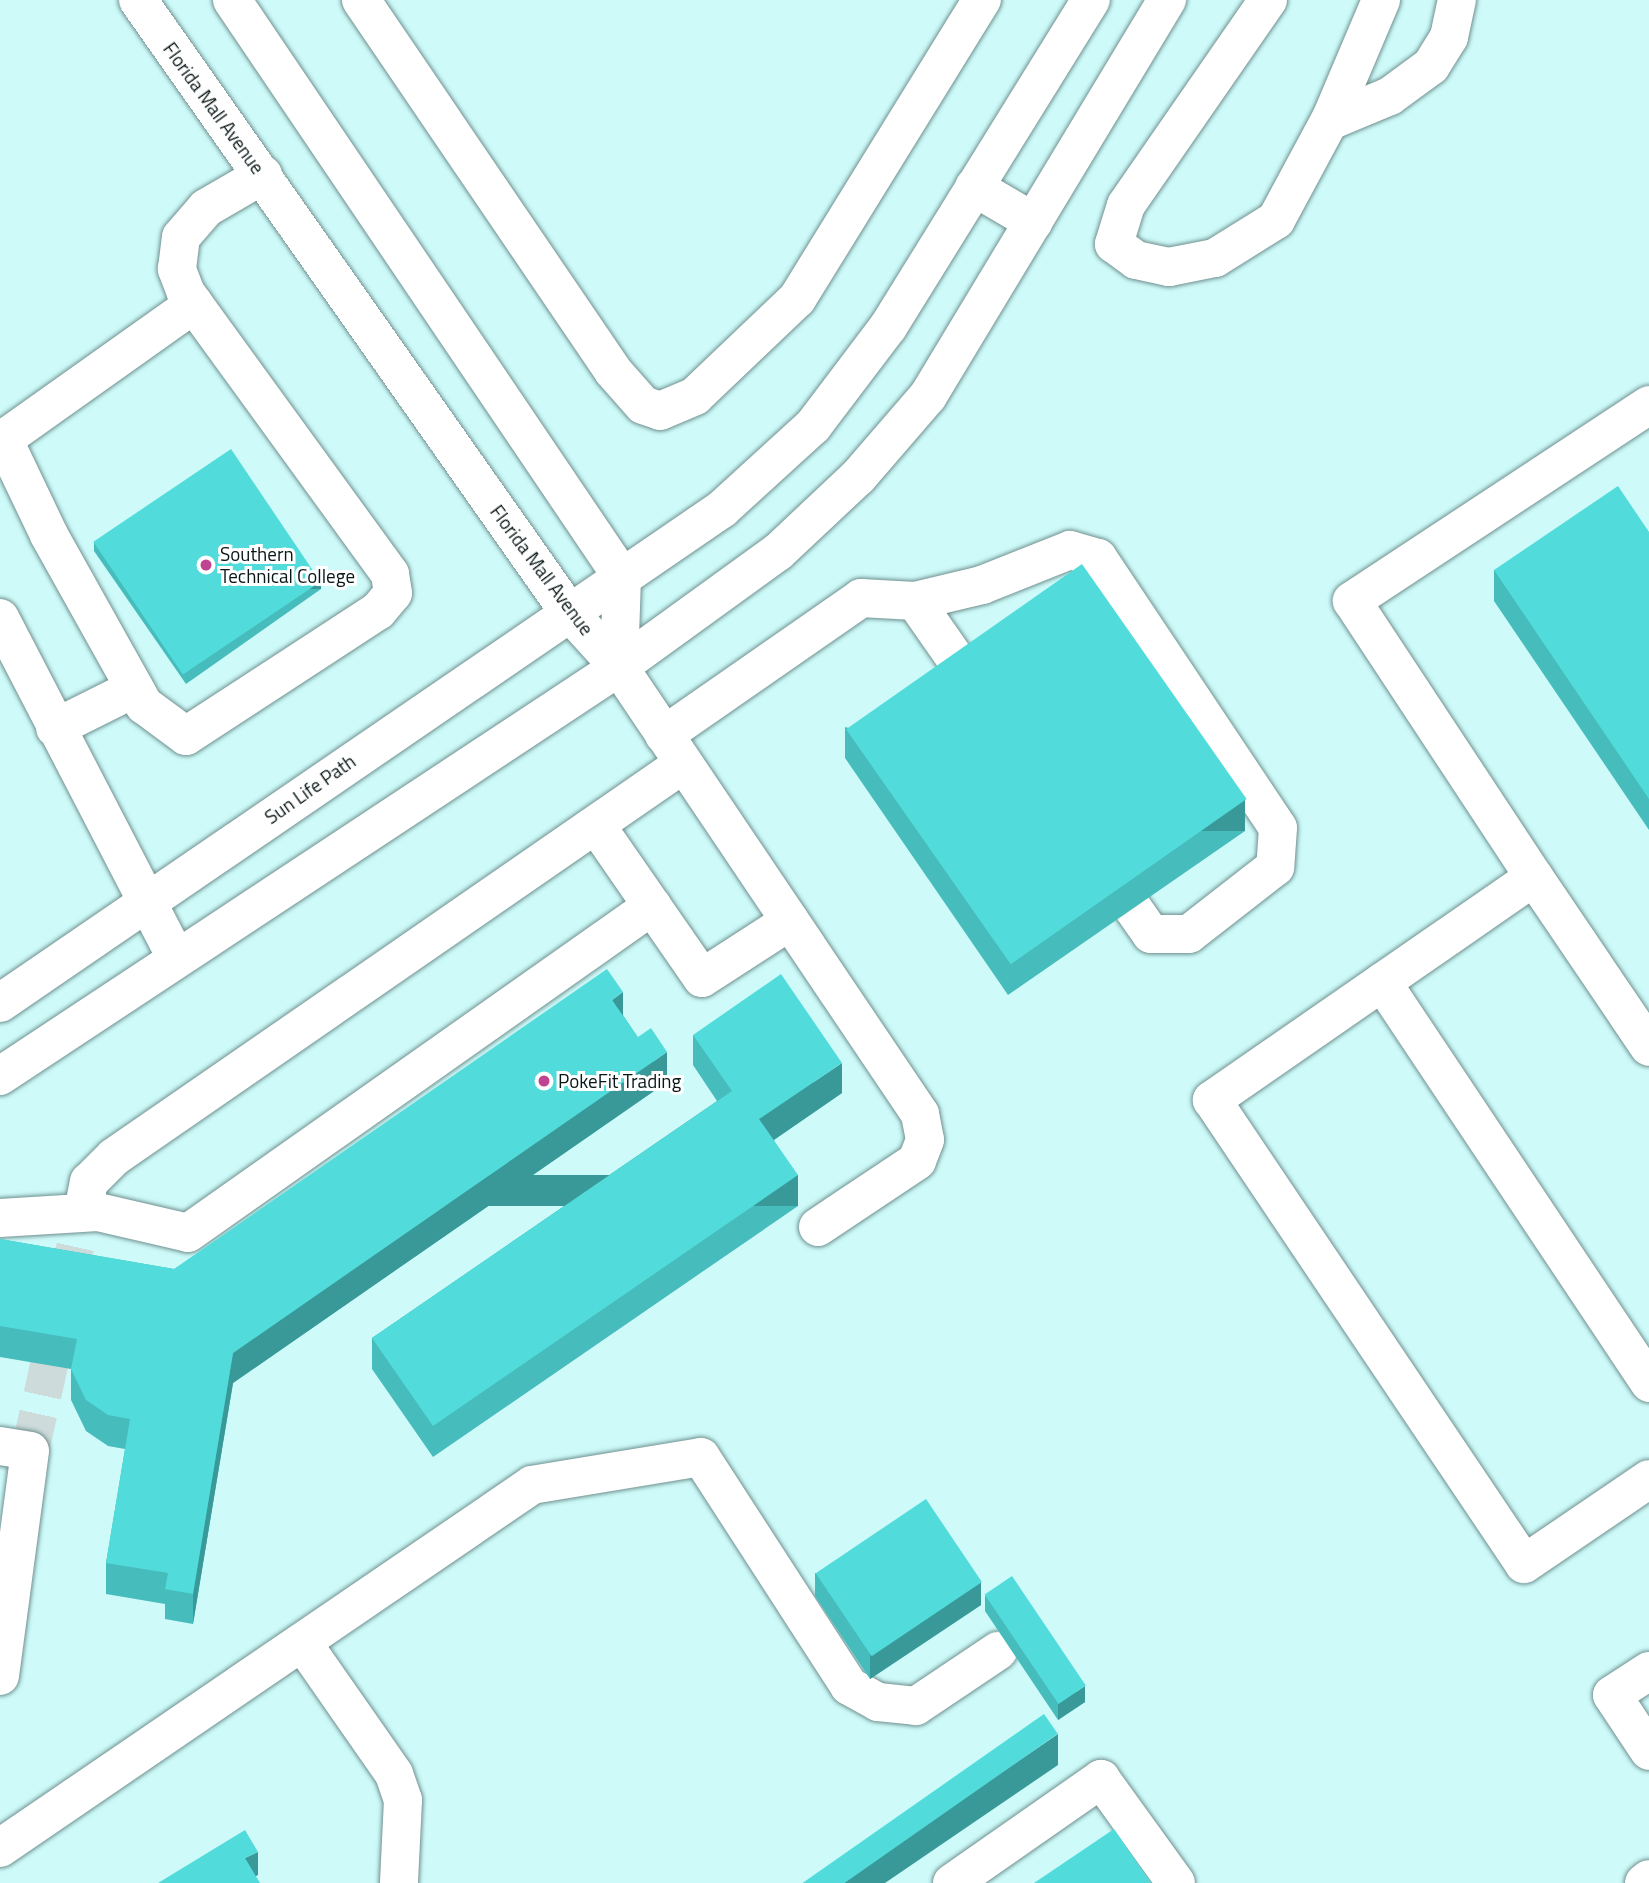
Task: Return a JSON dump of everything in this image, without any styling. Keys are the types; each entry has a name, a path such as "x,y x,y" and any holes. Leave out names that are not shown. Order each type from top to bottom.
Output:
{"street":[{"name":"Florida Mall Avenue","path":"138,0 568,611 619,667"},
{"path":"232,0 622,577"},
{"path":"361,0 612,370 643,405 660,411 695,396 797,299 982,0"},
{"name":"Sun Life Path","path":"0,1003 568,611 722,509 813,426 888,327 1091,0"},
{"path":"0,1076 174,956 619,667 779,552 858,477 928,396 1167,0"},
{"path":"1268,0 1126,205 1114,244 1136,260 1170,267 1216,258 1276,220 1330,121 1381,0"},
{"path":"1330,121 1390,96 1431,66 1449,37 1457,0"},
{"path":"194,304 8,436 13,494 144,705 186,736 377,611 393,593 390,574 194,304 177,270 181,237 206,208 263,175"},
{"path":"974,187 1034,222"},
{"path":"1649,405 1352,601 1649,1047"},
{"path":"83,1212 89,1182 114,1157 596,825 673,750 861,598 915,601 982,585 1070,550 1098,558 1278,828 1275,867 1189,934 1151,934 1133,908"},
{"name":"Florida Mall Avenue","path":"619,667 622,577"},
{"path":"915,601 966,674"},
{"path":"0,618 174,956"},
{"path":"619,667 907,1092 925,1140 917,1161 818,1227"},
{"path":"55,728 135,688"},
{"path":"596,825 702,978 790,921"},
{"path":"1534,877 1212,1100 1524,1564 1649,1479"},
{"path":"0,1218 83,1212 188,1233 652,906"},
{"path":"1382,982 1649,1383"},
{"path":"0,1446 30,1451 0,1676"},
{"path":"0,1848 532,1485 701,1457 849,1686 878,1702 916,1706 998,1651"},
{"path":"302,1642 394,1774 402,1800 399,1883"},
{"path":"1649,1671 1612,1695 1649,1751"},
{"path":"952,1883 1101,1779 1176,1883"},
{"path":"1644,1883 1649,1879"}],"shaded area":[{"path":"0,0 1649,0 1649,1883 0,1883"}],"building":[{"path":"231,449 320,582 183,674 93,542"},
{"path":"1618,486 1649,532 1649,799 1494,570"},
{"path":"1082,564 1247,799 1011,964 846,729"},
{"path":"607,969 623,992 612,1000 638,1037 651,1028 667,1052 233,1353 193,1594 165,1589 168,1573 106,1563 130,1419 108,1415 86,1400 71,1369 77,1339 0,1326 0,1239 174,1269"},
{"path":"781,974 842,1063 759,1119 798,1175 433,1426 372,1338 732,1091 693,1035"},
{"path":"926,1499 982,1582 872,1656 816,1573"},
{"path":"1012,1576 1086,1685 1058,1704 985,1594"},
{"path":"1044,1714 1058,1734 844,1883 803,1883"},
{"path":"1114,1829 1151,1883 1034,1883"},
{"path":"245,1830 258,1852 245,1858 260,1883 158,1883"}],"tunnel":[{"path":"30,1451 83,1212"}],"place":[{"name":"Southern Technical College","path":"206,565"},
{"name":"PokeFit Trading","path":"544,1081"}]}
